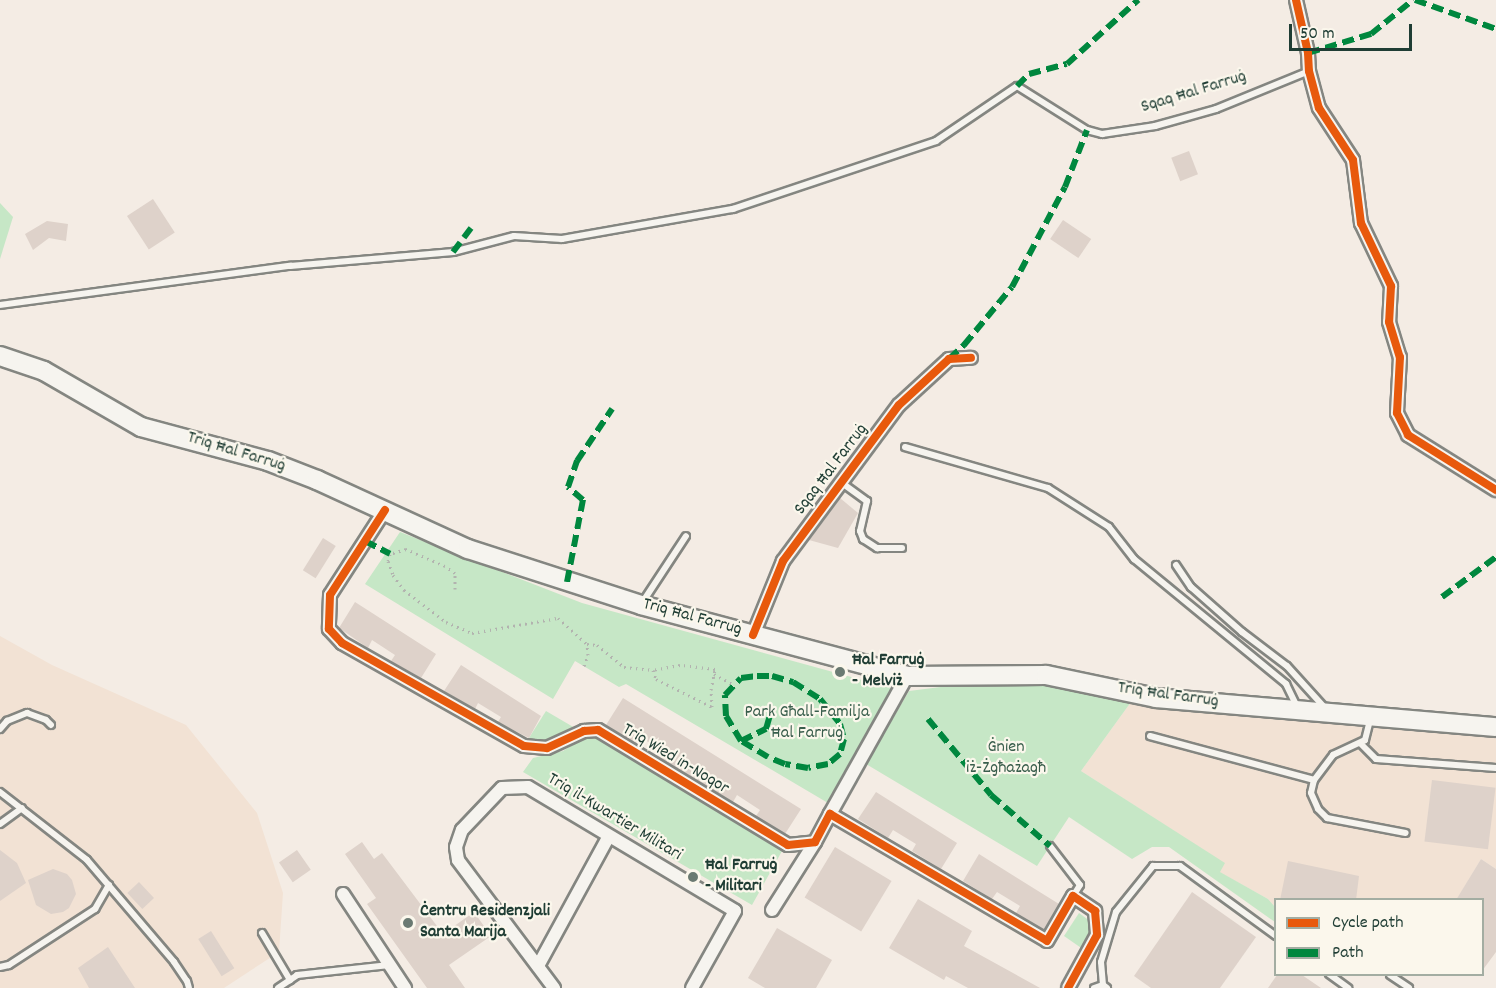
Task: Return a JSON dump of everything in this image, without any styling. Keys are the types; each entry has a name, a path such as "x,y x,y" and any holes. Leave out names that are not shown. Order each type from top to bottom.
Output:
{"main road":[{"name":"Triq Ħal Farruġ","path":"0,356 44,371 141,427 268,461 385,510 468,549 641,605 907,676 1047,675 1156,698 1496,727"}],"street":[{"path":"1296,0 1308,53 1309,70 1319,108 1353,160 1361,223 1391,286 1389,322 1400,357 1397,413 1408,435 1496,490"},
{"name":"Sqaq Ħal Farruġ","path":"753,635 783,561 899,405 933,371 949,359 971,358"},
{"name":"Triq Wied in-Noqor","path":"385,510 330,594 329,629 342,643 524,746 547,748 584,731 598,730 788,845 815,842"},
{"path":"772,910 815,842 907,676"},
{"name":"Triq il-Kwartier Militari","path":"538,966 458,860 456,847 462,830 502,788 528,787 735,911 692,988"},
{"path":"830,814 1047,941 1073,896 1095,911 1097,935 1068,988"},
{"path":"554,988 538,966 609,836"},
{"path":"343,894 405,988"}],"lane":[{"name":"Sqaq Ħal Farruġ","path":"0,305 290,266 453,252 514,236 562,239 733,209 936,141 1017,86 1087,130 1102,134 1155,126 1216,109 1309,70"},
{"path":"905,447 1048,488 1109,527 1134,559 1286,684 1298,710"},
{"path":"842,483 867,501 860,531 863,539 877,548 902,548"},
{"path":"641,605 686,536"},
{"path":"1176,565 1191,587 1242,632 1287,666 1329,712"},
{"path":"0,729 7,720 27,713 46,720 51,725"},
{"path":"1370,716 1365,740 1361,744 1333,755 1314,780 1311,793 1318,809 1327,818 1406,833"},
{"path":"1150,736 1314,780"},
{"path":"1361,744 1376,759 1496,768"},
{"path":"0,792 87,860 174,962 188,981 189,988"},
{"path":"0,824 22,808"},
{"path":"1050,846 1080,885 1073,896"},
{"path":"1094,988 1105,987 1101,962 1116,912 1153,866 1180,866 1274,935"},
{"path":"0,967 9,964 94,909 109,885"},
{"path":"262,933 290,980"},
{"path":"278,988 297,975 389,965"},
{"path":"1330,976 1348,988"},
{"path":"1391,976 1408,988"}],"path":[{"path":"455,589 455,573 445,566 406,549 390,554 388,561 393,575 404,590 446,622 472,633 558,618 587,644 597,645 624,667 653,670 680,665 715,669 711,690 712,707 656,680 653,670"},
{"path":"584,666 588,655 587,644"},
{"path":"714,674 732,684"}],"shaded area":[{"path":"0,636 52,665 186,725 257,813 283,893 279,952 224,988 0,988"},
{"path":"1131,702 1496,736 1496,869 1481,859 1458,898 1274,898 1274,906 1268,899 1219,872 1224,863 1081,771"}],"green space":[{"path":"0,203 13,217 0,259"},
{"name":"Park Għall-Familja Ħal Farruġ","path":"400,532 582,603 895,689 828,803 626,684 619,687 575,661 553,699 365,584"},
{"name":"Ġnien iż-Żgħażagħ","path":"980,682 1054,684 1131,702 1081,771 1225,863 1220,872 1268,899 1274,906 1274,921 1169,847 1152,847 1132,859 1069,817 1037,866 866,764 909,691"},
{"path":"546,711 575,728 554,742 542,745 527,741"},
{"path":"595,737 782,851 752,905 523,772 533,758 563,751 582,739"},
{"path":"1079,913 1094,924 1087,952 1064,936"}],"building":[{"path":"1189,151 1198,174 1180,181 1171,158"},
{"path":"153,199 175,233 149,249 127,216"},
{"path":"1063,220 1091,239 1078,258 1050,239"},
{"path":"47,221 68,224 66,241 49,238 33,250 25,234"},
{"path":"840,498 858,513 838,548 809,540"},
{"path":"323,538 336,546 316,578 303,570"},
{"path":"355,602 436,654 421,678 391,661 395,655 372,640 368,648 339,628"},
{"path":"461,665 541,716 529,738 498,722 501,717 478,703 475,709 444,691"},
{"path":"623,698 801,809 785,834 756,816 760,810 737,795 733,802 659,757 663,751 640,737 636,743 606,725"},
{"path":"1432,780 1496,788 1488,849 1424,842"},
{"path":"876,792 957,843 941,869 912,851 916,844 893,830 888,838 858,819"},
{"name":"Ċentru Residenzjali Santa Marija","path":"362,842 374,859 382,853 443,934 474,912 491,936 449,965 465,988 427,988 367,904 376,898 345,854"},
{"path":"835,847 892,881 861,932 805,898"},
{"path":"0,850 17,863 26,883 0,901"},
{"path":"297,850 311,870 293,882 279,863"},
{"path":"979,854 1059,904 1044,930 1016,913 1020,906 997,892 992,899 963,881"},
{"path":"1481,859 1496,869 1496,952 1484,968 1484,898 1457,898"},
{"path":"1288,861 1359,876 1356,898 1280,898"},
{"path":"53,869 67,874 72,880 76,894 69,908 63,912 51,914 36,905 28,880"},
{"path":"139,882 154,898 142,909 127,893"},
{"path":"1192,892 1256,937 1220,988 1151,988 1134,976"},
{"path":"918,899 972,931 964,946 1040,988 968,988 946,976 944,980 889,948"},
{"path":"777,928 832,960 816,988 765,988 748,978"},
{"path":"211,931 234,968 222,976 198,939"},
{"path":"108,947 135,988 89,988 78,968"},
{"path":"1276,976 1303,976 1321,988 1268,988"}],"marked path":[{"path":"1017,86 1029,74 1067,64 1138,0"},
{"path":"1308,53 1371,34 1413,0"},
{"path":"1415,0 1496,29"},
{"path":"949,359 964,345 1012,287 1065,187 1087,130"},
{"path":"453,252 474,224"},
{"path":"567,582 583,500 568,487 577,461 612,409"},
{"path":"365,541 390,554"},
{"path":"1442,597 1496,557"},
{"path":"757,676 772,676 793,682 820,699 840,724 844,739 840,754 828,764 808,768 785,764 741,741 726,716 725,695 741,678 757,676"},
{"path":"741,741 766,729 770,715"},
{"path":"928,719 991,795 1050,846"}],"cycle path":[{"path":"1296,0 1308,53 1309,71 1319,108 1353,160 1361,223 1391,286 1389,322 1400,357 1397,413 1408,435 1496,490"},
{"path":"753,635 783,561 899,405 949,359 971,358"},
{"path":"385,510 330,595 329,629 342,643 524,746 547,748 584,731 598,730 788,845 815,842 830,814 1047,941 1073,896 1095,911 1097,935 1068,988"}],"place":[{"name":"Ħal Farruġ - Melviż","path":"840,672"},
{"name":"Ħal Farruġ - Militari","path":"693,877"},
{"name":"Ċentru Residenzjali Santa Marija","path":"408,923"}]}
